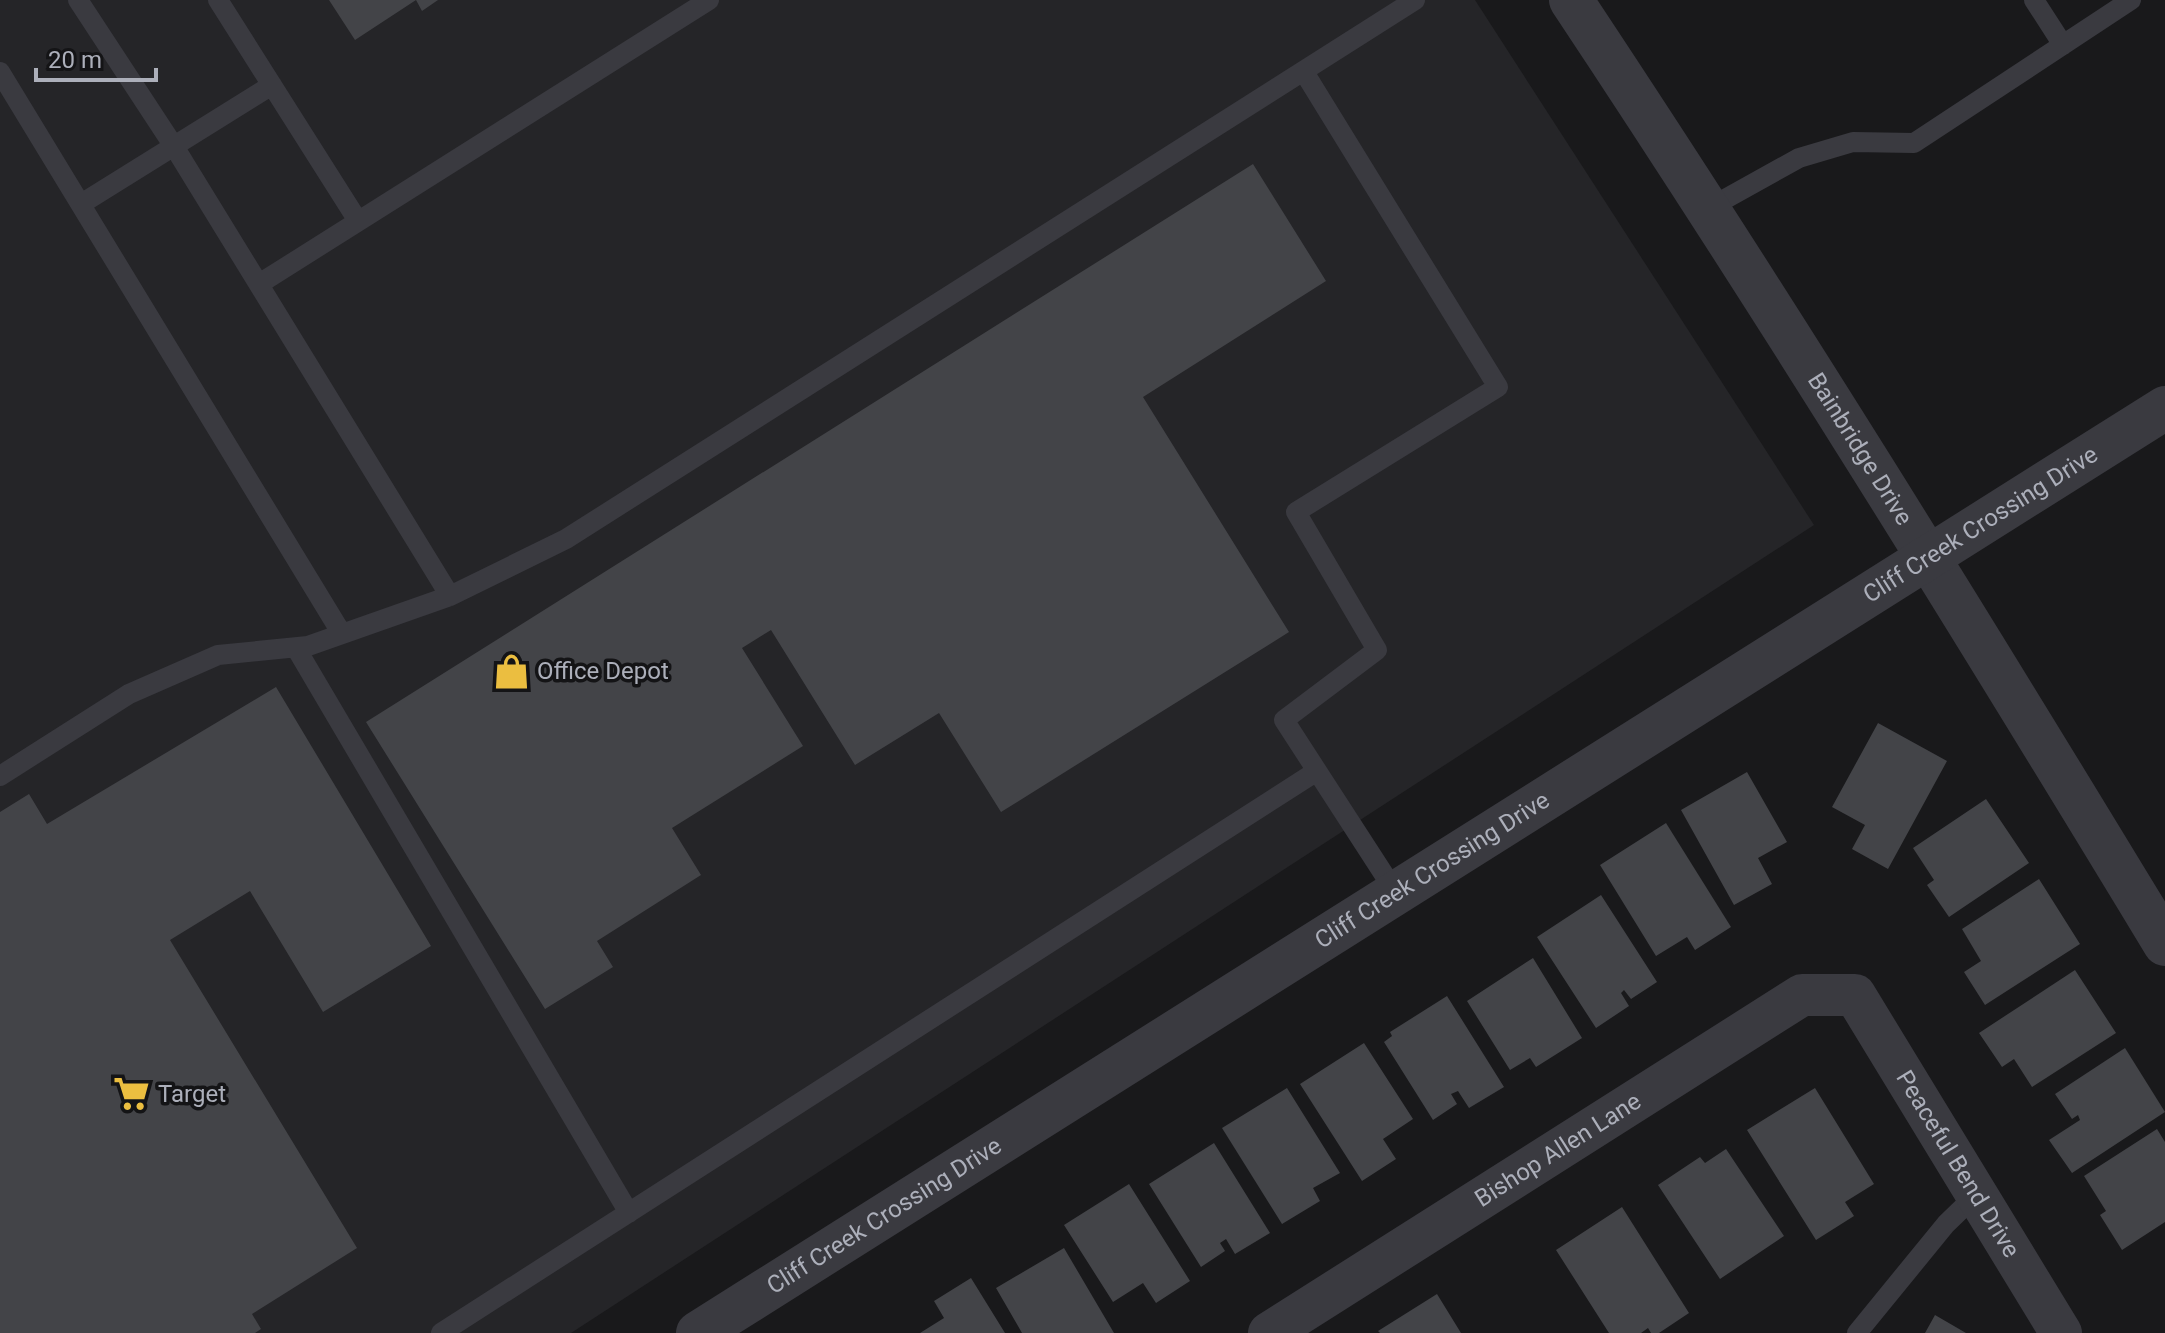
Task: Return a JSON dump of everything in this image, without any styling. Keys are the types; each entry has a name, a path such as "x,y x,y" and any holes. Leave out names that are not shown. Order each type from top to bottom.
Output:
{"street":[{"name":"Bainbridge Drive","path":"1571,0 1709,208 1929,556 2165,944"},
{"name":"Cliff Creek Crossing Drive","path":"698,1333 2165,408"},
{"name":"Bishop Allen Lane","path":"1269,1333 1802,995 1855,995"},
{"name":"Peaceful Bend Drive","path":"1855,995 2061,1333"}],"lane":[{"path":"78,0 175,148 450,596"},
{"path":"218,0 358,221"},
{"path":"259,284 709,0"},
{"path":"0,776 129,694 205,660 218,655 296,648 342,634 450,596 566,539 1415,0"},
{"path":"2034,0 2063,45"},
{"path":"1709,208 1799,158 1853,142 1914,143 2131,0"},
{"path":"0,72 342,634"},
{"path":"1304,72 1498,387 1296,512 1377,650 1284,720 1396,893"},
{"path":"81,204 272,85"},
{"path":"296,648 629,1213"},
{"path":"441,1333 1317,771"},
{"path":"1857,1333 1946,1224 1977,1194"}],"shaded area":[{"path":"0,0 1475,0 1814,525 571,1333 0,1333"}],"building":[{"path":"329,0 416,0 355,40"},
{"path":"416,0 438,0 422,11"},
{"path":"1253,164 1326,281 1143,397 1289,632 1001,812 939,713 855,765 771,630 742,648 803,746 672,828 701,875 597,941 613,967 545,1009 366,722"},
{"name":"Target","path":"276,687 431,946 323,1012 250,891 170,940 357,1248 252,1314 261,1329 255,1333 0,1333 0,812 29,794 47,824"},
{"path":"1878,723 1947,761 1888,869 1852,849 1865,825 1832,807"},
{"path":"1747,772 1787,842 1758,858 1772,884 1734,905 1681,810"},
{"path":"1986,799 2029,863 1949,917 1927,885 1934,880 1913,848"},
{"path":"1666,823 1731,927 1695,950 1687,937 1656,956 1600,865"},
{"path":"2039,879 2080,944 1985,1005 1964,972 1981,961 1962,929"},
{"path":"1601,895 1657,982 1631,999 1624,990 1621,993 1629,1006 1596,1028 1537,937"},
{"path":"1533,958 1582,1038 1536,1067 1530,1058 1510,1070 1467,1001"},
{"path":"2075,970 2116,1033 2032,1087 2014,1059 2002,1067 1979,1033"},
{"path":"1447,996 1504,1087 1469,1108 1458,1091 1451,1094 1457,1104 1433,1120 1384,1042 1392,1036 1390,1032"},
{"path":"1364,1043 1413,1119 1383,1139 1396,1159 1362,1181 1300,1084"},
{"path":"2125,1048 2165,1112 2072,1173 2049,1140 2080,1120 2078,1115 2072,1119 2055,1094"},
{"path":"1287,1088 1340,1173 1313,1188 1320,1201 1282,1224 1222,1128"},
{"path":"1815,1088 1874,1184 1845,1202 1854,1216 1816,1240 1747,1130"},
{"path":"2157,1129 2165,1142 2165,1222 2122,1250 2100,1215 2106,1211 2084,1176"},
{"path":"1214,1143 1270,1233 1235,1254 1226,1239 1220,1243 1225,1251 1201,1267 1149,1184"},
{"path":"1726,1149 1784,1236 1720,1279 1658,1185 1700,1157 1705,1163"},
{"path":"1129,1184 1190,1281 1156,1303 1143,1283 1113,1302 1064,1225"},
{"path":"1622,1207 1689,1313 1659,1333 1651,1333 1648,1328 1641,1333 1609,1333 1556,1250"},
{"path":"1064,1248 1114,1333 1022,1333 996,1288"},
{"path":"971,1278 1005,1333 920,1333 944,1318 934,1301"},
{"path":"1437,1294 1461,1333 1378,1331"},
{"path":"1935,1315 1966,1333 1925,1333"}],"place":[{"name":"Office Depot","path":"511,671"},
{"name":"Target","path":"132,1094"}]}
